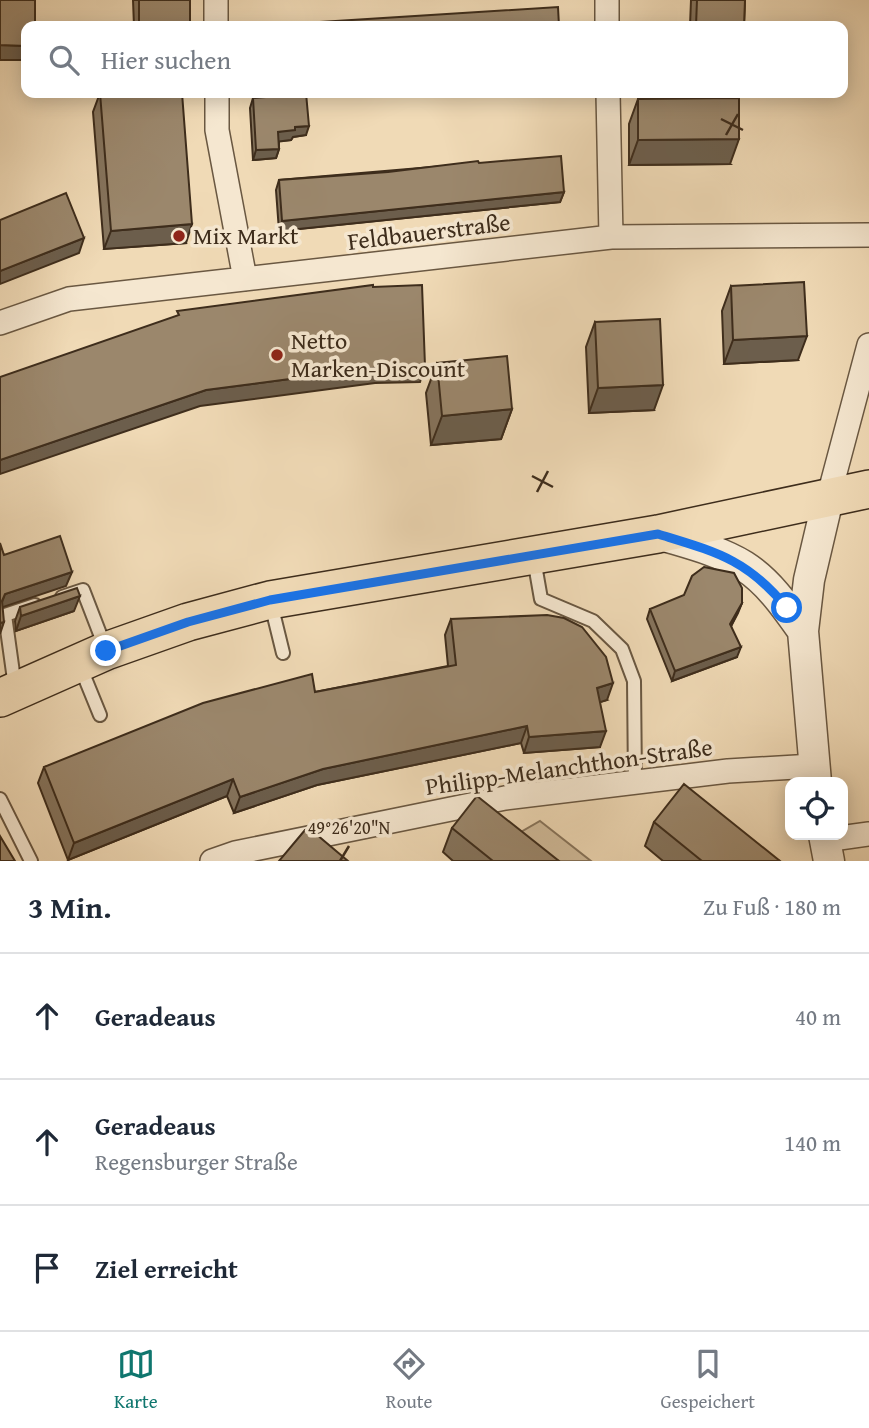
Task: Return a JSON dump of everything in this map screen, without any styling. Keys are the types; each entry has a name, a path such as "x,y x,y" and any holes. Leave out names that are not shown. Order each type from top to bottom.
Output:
{"main road":[{"path":"8,694 92,657 188,622 270,600 658,534 869,489"}],"street":[{"path":"216,0 216,21"},
{"path":"607,0 607,21"},
{"path":"217,98 217,130 245,279"},
{"path":"608,98 611,237"},
{"name":"Feldbauerstraße","path":"0,323 69,299 611,237 869,235"},
{"path":"814,774 803,631 809,580 869,345"},
{"path":"658,534 710,550 745,567 772,590 803,631"},
{"name":"Philipp-Melanchthon-Straße","path":"212,861 235,853 505,798 727,771 814,774"},
{"path":"826,845 869,834"}],"lane":[{"path":"534,555 541,598 593,621 622,649 634,681 635,782"},
{"path":"8,694 5,615 83,590 100,715"},
{"path":"270,600 283,653"},
{"path":"0,799 31,861"}],"shaded area":[{"path":"540,821 591,861 542,861 514,836"}],"building":[{"path":"0,0 35,0 35,21 21,21 21,46 0,45"},
{"path":"139,0 190,0 190,21 139,21"},
{"path":"697,0 745,0 744,21 696,21"},
{"path":"558,7 559,21 336,21"},
{"path":"100,98 182,98 192,224 111,231"},
{"path":"253,98 306,98 309,126 278,132 279,149 256,150"},
{"path":"739,98 739,139 638,140 638,99"},
{"path":"561,156 564,192 282,221 279,180"},
{"path":"66,193 84,238 0,271 0,220"},
{"path":"804,282 807,336 733,340 731,286"},
{"path":"373,285 422,285 425,366 380,367 206,390 0,460 0,377 179,315 177,311"},
{"path":"660,319 663,385 598,388 595,322"},
{"path":"507,356 512,409 442,416 437,363"},
{"path":"60,536 72,572 5,594 2,601 4,622 0,623 0,543 4,555"},
{"path":"704,567 734,573 742,588 742,603 730,624 741,647 675,671 650,609 684,595 692,576"},
{"path":"77,588 80,596 21,616 20,607"},
{"path":"547,615 564,618 582,627 606,657 613,683 597,688 606,731 529,737 527,726 323,769 240,797 233,779 74,843 44,767 203,703 312,674 315,692 456,665 451,619"},
{"path":"684,784 780,861 702,861 654,822"},
{"path":"477,796 559,861 493,861 452,828"},
{"path":"310,829 348,861 279,861 305,830"},
{"path":"0,836 15,861 0,861"}],"place":[{"name":"Mix Markt","path":"179,236"},
{"name":"Netto Marken-Discount","path":"277,355"}],"route":[{"path":"106,651 188,622 270,600 658,534 710,550 745,567 772,590 787,608"}]}
